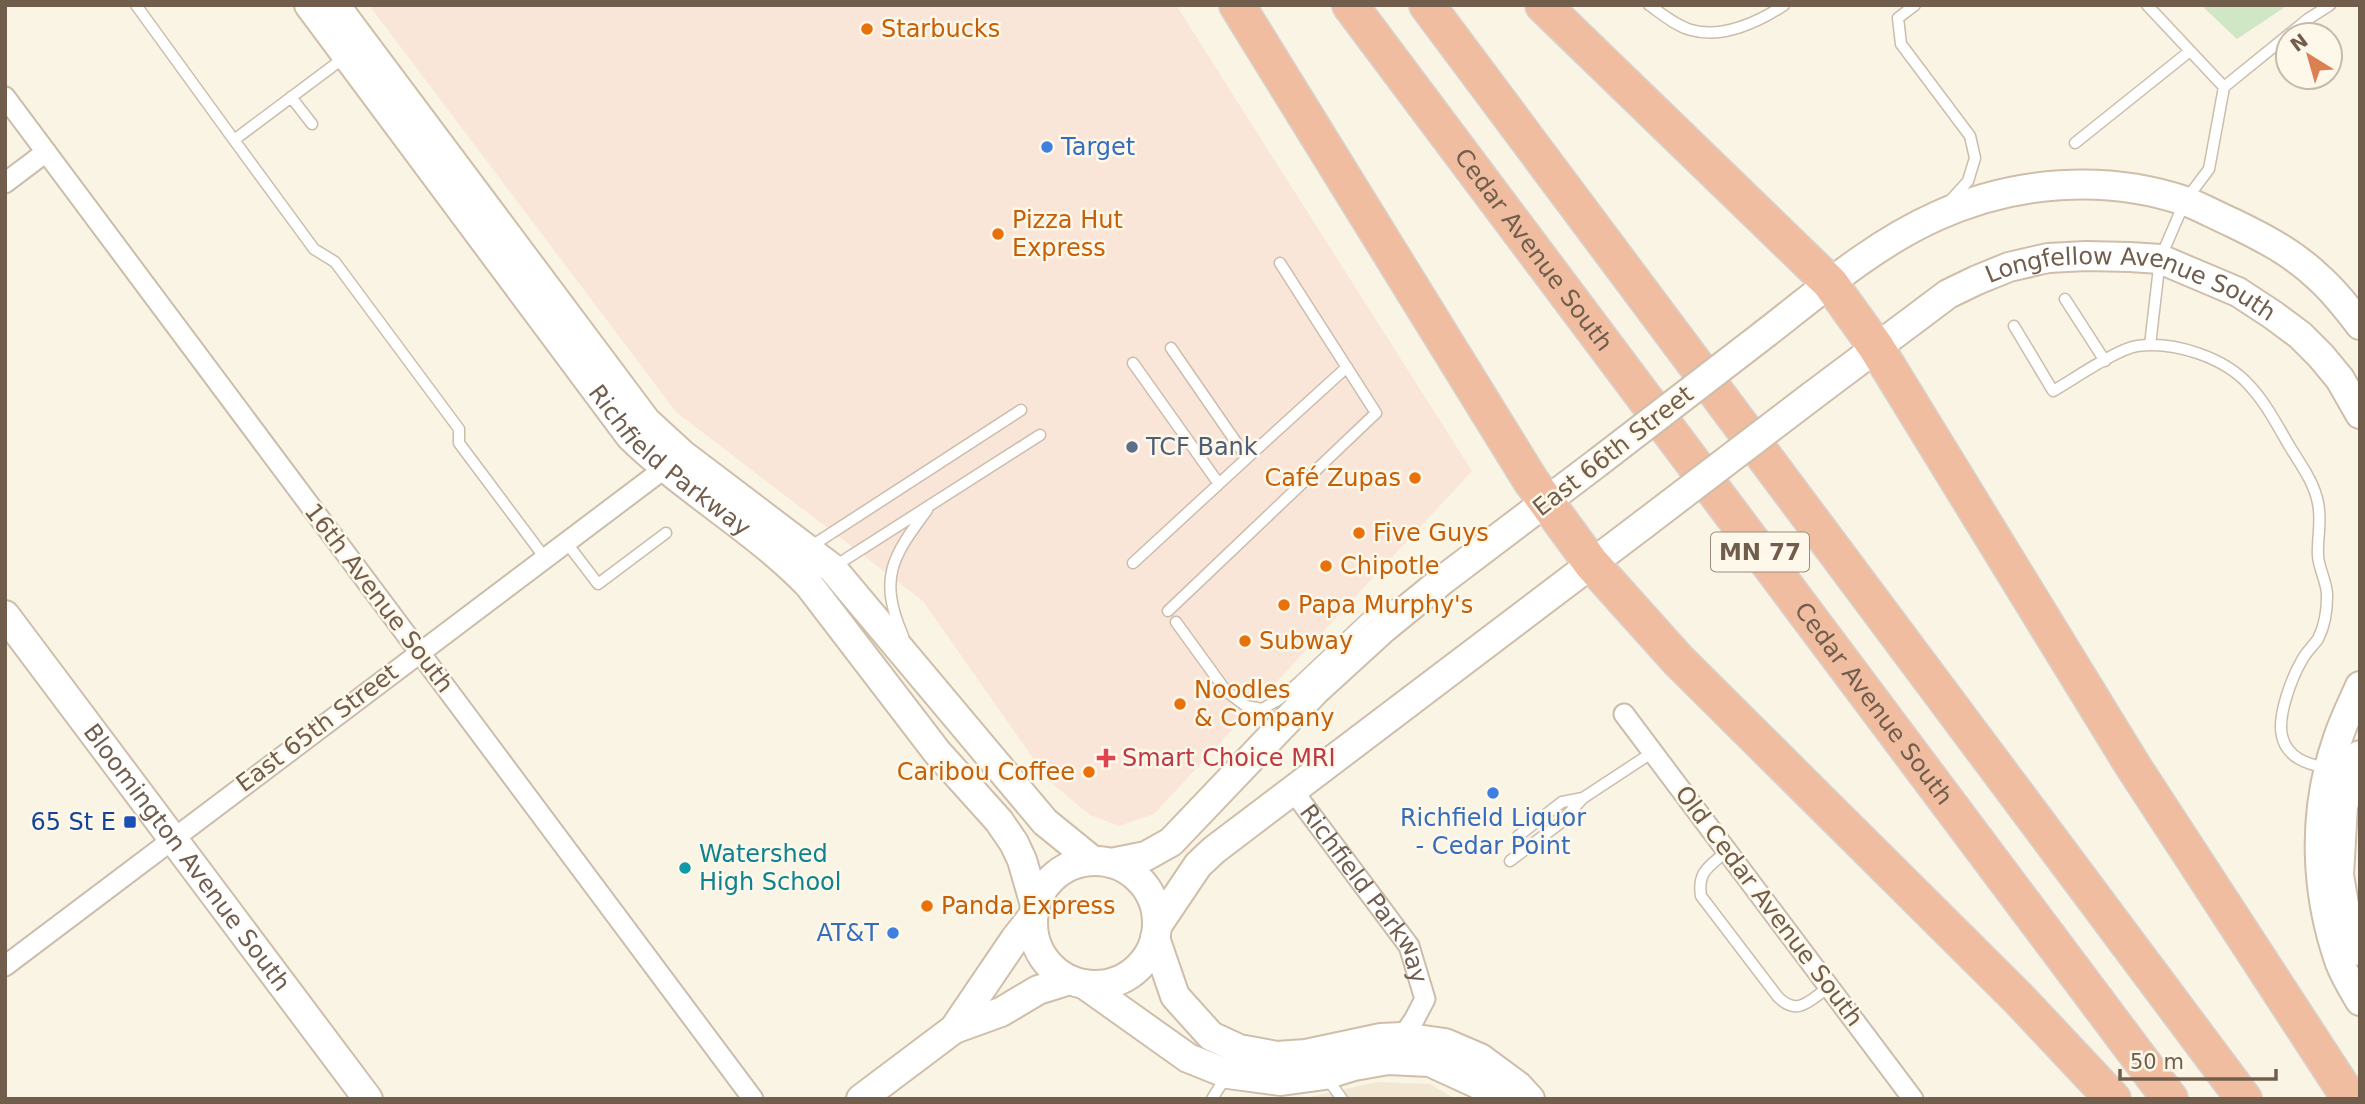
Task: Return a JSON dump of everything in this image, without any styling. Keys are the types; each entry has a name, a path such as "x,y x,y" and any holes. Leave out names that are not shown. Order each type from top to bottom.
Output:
{"highway":[{"path":"1237,5 1524,469 1591,563 1678,660 2009,989 2113,1099"},
{"name":"Cedar Avenue South","path":"1350,5 2170,1099"},
{"name":"MN 77","path":"1427,5 2244,1099"},
{"path":"1543,5 1830,283 1876,347 2133,766 2350,1099"}],"street":[{"name":"Richfield Parkway","path":"309,5 355,50 646,421 797,556 810,585 885,686 937,752 999,821 1014,843 1022,860 1034,911"},
{"name":"Richfield Parkway","path":"334,5 355,50 631,436 665,468 797,556 832,568 1045,822 1102,862"},
{"name":"16th Avenue South","path":"5,97 753,1099"},
{"path":"5,183 46,152"},
{"name":"East 66th Street","path":"1102,862 1146,856 1171,842 1315,691 1388,624 1830,283 1891,240 1937,216 1980,200 2024,189 2106,184 2145,190 2185,201"},
{"path":"2185,201 2271,241 2317,275 2360,325"},
{"name":"Longfellow Avenue South","path":"1876,347 1948,294 1977,279 2010,267 2048,258 2086,256 2160,259 2238,292 2300,335 2322,356 2340,379 2360,414"},
{"path":"861,1099 954,1029 1000,1012 1038,990 1077,982 1102,985 1120,980 1136,970 1148,955 1156,932 1198,865 1214,850 1876,347"},
{"name":"East 65th Street","path":"5,966 665,468"},
{"name":"Bloomington Avenue South","path":"5,615 368,1099"},
{"path":"885,686 899,681 909,682 988,754"},
{"path":"2360,686 2348,758 2339,874 2346,916 2360,951"},
{"name":"Old Cedar Avenue South","path":"1624,714 1913,1099"},
{"path":"2348,758 2319,831 2320,878 2341,965 2360,1001"},
{"name":"Richfield Parkway","path":"1293,791 1409,946 1425,999 1402,1037"},
{"path":"954,1029 1034,911 1043,888 1057,874 1074,864 1102,862 1130,872 1145,886 1154,905 1156,932 1175,996 1234,1061 1281,1080 1325,1074 1388,1060 1430,1062 1478,1084 1498,1099"},
{"path":"1034,911 1034,936 1041,955 1054,970 1077,982 1188,1058 1234,1061 1306,1054 1381,1038 1402,1037 1446,1043 1480,1058 1518,1086 1530,1099"}],"lane":[{"path":"136,5 314,249 335,262 459,429 459,443 545,558"},
{"path":"1649,5 1671,21 1692,30 1727,31 1759,21 1784,5"},
{"path":"1894,5 1901,44 1970,136 1975,158 1968,181 1937,216"},
{"path":"1898,18 1915,5"},
{"path":"2147,5 2224,87"},
{"path":"2150,345 2160,259 2185,201 2209,169 2224,87 2308,19 2330,5"},
{"path":"234,140 355,50"},
{"path":"2075,143 2190,51"},
{"path":"291,97 312,124"},
{"path":"1168,611 1376,414 1280,263"},
{"path":"2065,299 2105,361"},
{"path":"2014,326 2053,391 2121,351 2136,346 2172,346 2203,354 2247,382 2263,401 2314,486 2321,519 2318,556 2328,595 2318,638 2302,659 2286,697 2281,720 2281,737 2290,752 2303,763 2348,758"},
{"path":"1171,348 1247,458"},
{"path":"1133,363 1219,484"},
{"path":"1133,563 1347,367"},
{"path":"797,556 1021,410"},
{"path":"810,585 832,568 1040,435"},
{"path":"918,668 895,617 890,590 891,575 901,548 931,505"},
{"path":"566,542 598,584 666,533"},
{"path":"1176,622 1226,691 1246,706 1262,709 1278,700 1299,682 1370,615 1427,593"},
{"path":"1510,861 1559,824 1583,798 1653,752"},
{"path":"1518,836 1562,802 1583,798"},
{"path":"1727,851 1704,870 1699,881 1701,895 1787,1006 1798,1007 1829,987"},
{"path":"1212,1099 1234,1061"},
{"path":"1325,1074 1342,1099"}],"shaded area":[{"path":"369,5 1176,5 1472,471 1154,814 1119,826 1090,815 1049,781 923,601 676,412"},
{"path":"1377,1082 1430,1084 1455,1099 1301,1099"}],"green space":[{"path":"2201,5 2288,5 2237,39"}],"place":[{"name":"Starbucks","path":"867,29"},
{"name":"Target","path":"1047,147"},
{"name":"Pizza Hut Express","path":"998,234"},
{"name":"TCF Bank","path":"1132,447"},
{"name":"Café Zupas","path":"1415,478"},
{"name":"Five Guys","path":"1359,533"},
{"name":"Chipotle","path":"1326,566"},
{"name":"Papa Murphy's","path":"1284,605"},
{"name":"Subway","path":"1245,641"},
{"name":"Noodles & Company","path":"1180,704"},
{"name":"Smart Choice MRI","path":"1106,758"},
{"name":"Caribou Coffee","path":"1089,772"},
{"name":"Richfield Liquor - Cedar Point","path":"1493,793"},
{"name":"65 St E","path":"130,822"},
{"name":"Watershed High School","path":"685,868"},
{"name":"Panda Express","path":"927,906"},
{"name":"AT&T","path":"893,933"}]}
